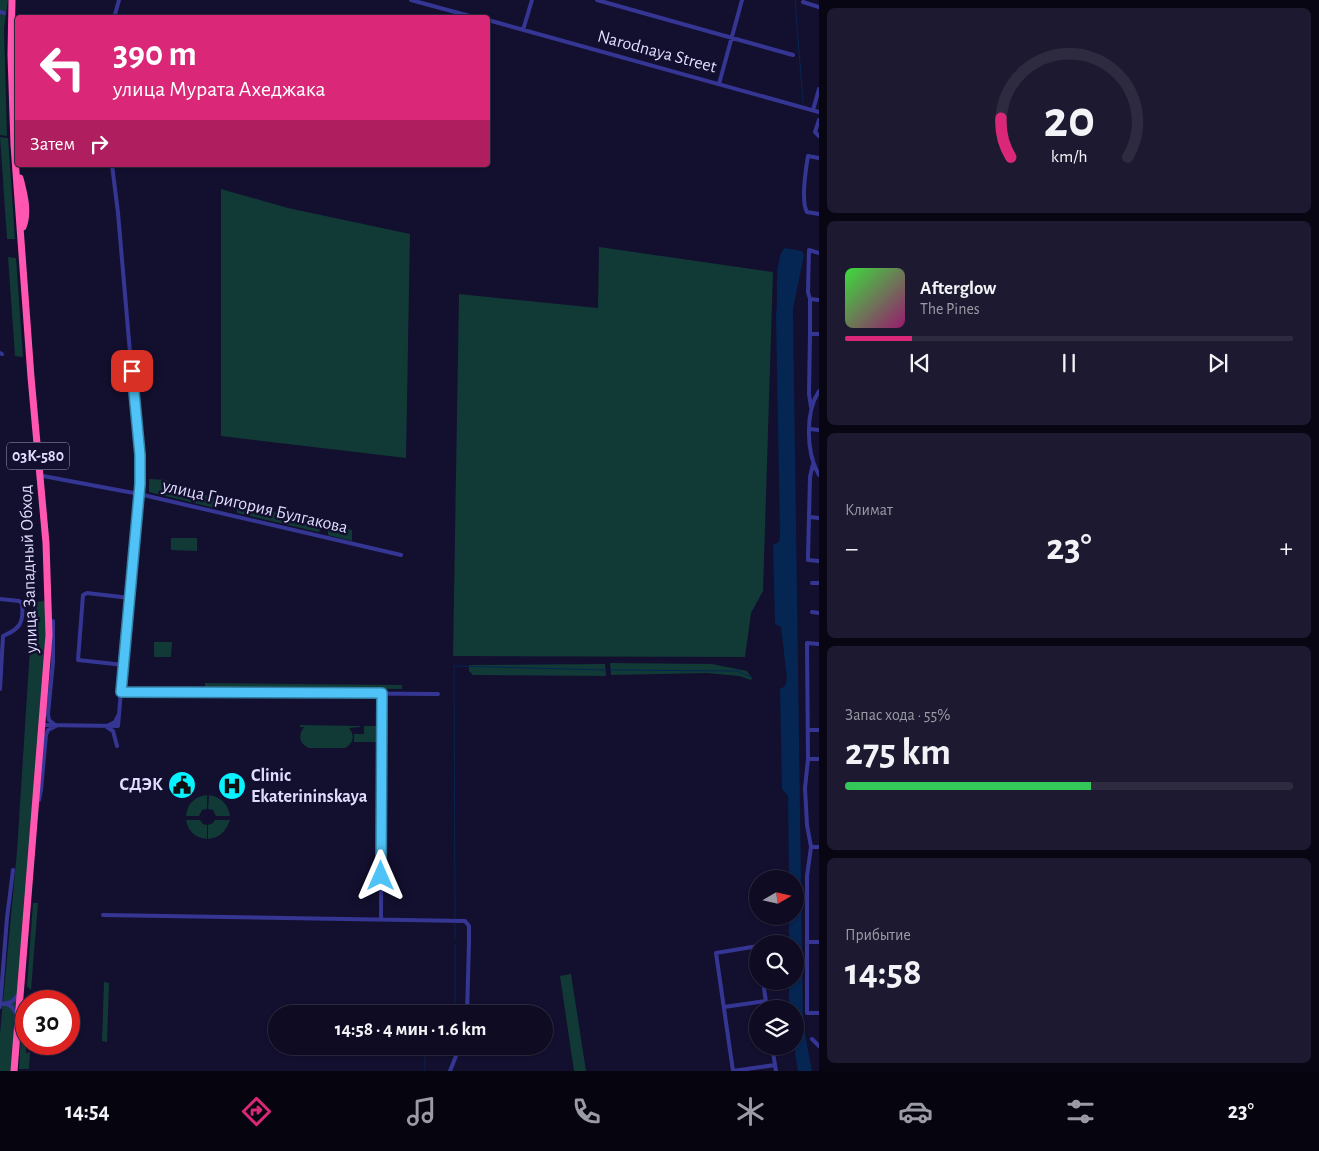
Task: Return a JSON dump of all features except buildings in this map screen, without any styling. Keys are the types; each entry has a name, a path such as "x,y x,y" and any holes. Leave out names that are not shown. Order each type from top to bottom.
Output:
{"highway":[{"name":"улица Западный Обход","path":"14,0 13,55 15,97"},
{"name":"улица Западный Обход","path":"14,0 10,55 15,146"},
{"name":"улица Западный Обход","path":"16,167 49,597 49,648 39,800 22,990"},
{"name":"улица Западный Обход","path":"18,167 53,620 20,990"},
{"name":"03К-580","path":"15,1071 16,1055"}],"street":[{"path":"115,15 119,0"},
{"path":"411,0 466,15"},
{"path":"523,30 532,0"},
{"path":"597,0 793,54"},
{"path":"614,5 616,0"},
{"path":"719,84 742,0"},
{"path":"803,2 819,7"},
{"name":"Narodnaya Street","path":"490,21 819,112"},
{"path":"813,110 819,89"},
{"path":"818,135 815,132 819,120"},
{"path":"819,158 808,156 804,199 807,212 819,214"},
{"path":"44,725 118,726 120,711 139,494 140,455 112,167"},
{"path":"819,253 809,250 808,292 810,299 810,449 813,464 819,475"},
{"path":"810,299 819,300"},
{"path":"810,334 819,334"},
{"path":"811,407 819,391"},
{"path":"810,429 819,430"},
{"path":"813,464 810,477 808,560 819,561"},
{"name":"улица Григория Булгакова","path":"43,476 139,494 401,555"},
{"path":"810,517 819,518"},
{"path":"812,583 819,583"},
{"path":"124,666 78,660 81,613 83,595 85,594 130,598"},
{"path":"0,599 19,601 22,603 23,609 20,625 17,630 3,636 0,689"},
{"path":"812,612 819,612"},
{"path":"53,620 53,662 48,718 56,726"},
{"path":"819,644 807,643 808,759 805,788 805,806 811,847 808,876 807,1013 819,1013"},
{"path":"121,692 438,694"},
{"path":"381,920 382,693"},
{"path":"105,726 115,722 120,711"},
{"path":"39,800 47,732 56,726"},
{"path":"105,726 113,731 116,746"},
{"path":"808,730 819,730"},
{"path":"808,759 819,759"},
{"path":"811,847 819,847"},
{"path":"13,870 0,1005 7,1004 15,998"},
{"path":"103,915 464,921 469,926 467,1005"},
{"path":"808,942 819,942"},
{"path":"749,948 716,953 733,1071 775,1065"},
{"path":"724,1007 749,1003"},
{"path":"7,1004 15,1012"},
{"path":"812,1039 819,1046"},
{"path":"450,1071 456,1055"},
{"path":"773,1055 776,1071"}],"green space":[{"path":"0,0 8,0 4,28 7,136 0,135"},
{"path":"0,137 8,138 15,239 7,239"},
{"path":"221,189 288,208 410,234 406,458 221,436"},
{"path":"599,247 773,272 763,591 751,613 745,657 453,656 459,294 598,308"},
{"path":"8,257 16,258 23,357 15,356"},
{"path":"149,479 167,480 169,486 214,497 216,499 216,506 214,508 149,492"},
{"path":"237,503 319,522 321,525 320,531 237,513"},
{"path":"328,525 352,530 352,541 328,535"},
{"path":"171,538 197,538 197,551 171,550"},
{"path":"46,601 46,644 18,990 15,990 15,1022 11,1071 0,1071 0,1034 17,851 33,602"},
{"path":"154,642 172,642 171,657 154,657"},
{"path":"610,663 712,664 747,671 752,678 751,680 739,676 707,673 611,675"},
{"path":"605,664 606,676 473,675 469,671 469,665"},
{"path":"205,683 402,685 402,689 205,687"},
{"path":"300,725 360,727 349,728 353,739 345,748 309,748 301,742 300,736 304,727 300,727"},
{"path":"364,726 378,726 377,742 354,742 354,734 364,734"},
{"path":"207,795 207,809 202,810 199,816 186,816 192,801"},
{"path":"209,795 217,797 223,802 228,808 230,816 216,816 213,810 208,809"},
{"path":"186,820 200,820 203,824 207,825 207,839 193,833 188,827"},
{"path":"215,820 230,820 222,833 208,839 208,825"},
{"path":"33,903 38,903 31,990 27,986"},
{"path":"571,974 586,1071 574,1071 560,976"},
{"path":"104,982 109,983 107,1042 102,1041"},
{"path":"20,1055 30,1055 29,1069 19,1069"}],"water":[{"path":"785,248 802,251 804,255 793,309 801,870 789,870 788,796 782,789 780,689 785,686 787,679 781,627 775,624 773,545 779,542 780,537 776,314 778,269 781,253"},
{"path":"789,925 802,925 802,935 789,935"},
{"path":"789,990 803,990 803,1000 789,1000"},
{"path":"804,1029 812,1071 798,1071 795,1055 804,1055"}],"waterway":[{"path":"795,0 803,102"},
{"path":"455,918 454,666 605,670"},
{"path":"611,670 737,671 751,677"},
{"path":"455,922 455,939"},
{"path":"455,944 455,1005"},
{"path":"425,1055 425,1071"}],"place":[{"name":"СДЭК","path":"182,785"},
{"name":"Clinic Ekaterininskaya","path":"232,786"}],"route":[{"path":"132,371 140,455 140,484 121,692 382,693 381,876"}]}
